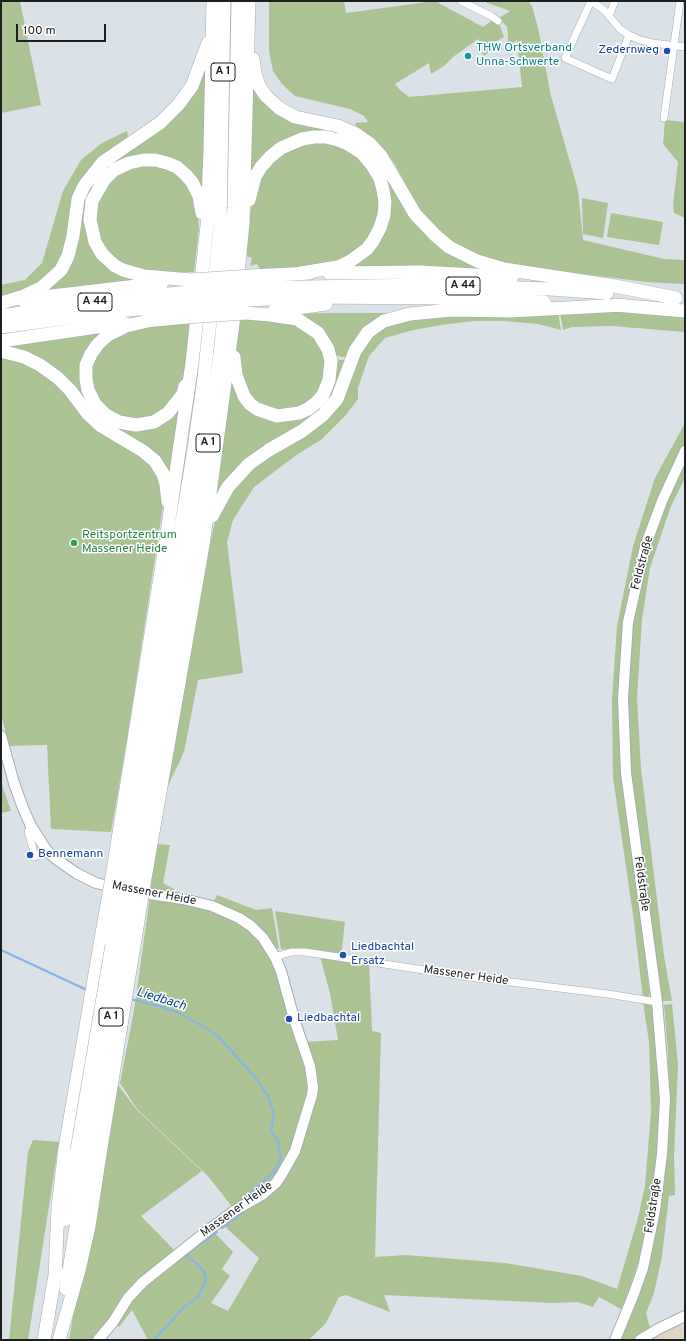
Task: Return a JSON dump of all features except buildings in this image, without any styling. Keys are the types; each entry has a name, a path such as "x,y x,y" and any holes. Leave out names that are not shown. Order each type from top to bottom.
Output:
{"highway":[{"path":"59,1340 79,1270 89,1226 82,1151 128,880 166,540 192,363 207,226 213,1"},
{"name":"A 1","path":"128,880 204,378 220,228 224,1"},
{"name":"A 1","path":"128,880 165,695 190,551 219,366 234,208 238,1"},
{"path":"44,1340 55,1277 82,1151 128,880 203,545 233,324 243,223 249,1"},
{"path":"1,304 41,288 62,270 68,256 73,236 78,199 84,186 103,162 160,123 179,104 192,86 206,49 212,16"},
{"path":"248,32 255,73 259,86 266,96 279,108 295,117 338,126 356,134 369,143 381,156 415,214 449,247 477,261 504,269 615,286 680,298"},
{"path":"243,223 255,177 261,167 281,148 302,139 326,137 348,144 362,154 372,165 380,178 385,202 384,215 380,228 367,249 349,262 338,267 301,273 249,288"},
{"path":"189,298 158,278 132,273 115,266 102,254 94,242 90,220 92,200 104,180 114,170 129,163 143,160 156,160 166,163 177,167 186,174 199,196 202,210 203,262"},
{"path":"301,273 420,272 573,280"},
{"name":"A 44","path":"1,327 118,311 249,288 423,285 550,289 680,298"},
{"name":"A 44","path":"249,288 304,297 449,298 623,305 685,311"},
{"path":"1,304 52,296 189,298 246,313 297,319 318,333 328,350 331,361 330,380 327,389 317,402 308,409 299,413 277,416 257,409 250,404 242,391 236,374 234,362 233,324"},
{"path":"246,313 287,310 376,297"},
{"path":"189,298 152,320 126,326 108,335 98,344 86,365 88,390 95,404 106,415 119,422 136,425 154,422 168,413 183,394 192,363"},
{"name":"A 44","path":"1,316 116,299 189,298"},
{"path":"203,545 213,515 228,487 249,464 269,450 302,431 323,415 337,399 355,350 368,332 384,321 410,314 452,310 510,311 623,305"},
{"path":"1,341 91,327 152,320"},
{"path":"1,351 24,357 40,365 58,378 70,390 88,414 101,426 143,451 155,462 163,474 166,484 168,506 166,540"}],"street":[{"path":"461,1 498,21"},
{"path":"629,35 612,79 564,58 591,1 604,10 620,29 629,35 640,40 685,47"},
{"path":"609,16 615,1"},
{"path":"664,118 680,1"},
{"name":"Feldstraße","path":"615,1340 643,1268 655,1210 662,1154 665,1099 657,1002 626,773 623,698 628,622 645,547 662,501 685,452"},
{"name":"Massener Heide","path":"1,736 14,783 31,826 48,851 64,866 76,874 96,883 125,890 198,902 232,914 244,921 257,932 266,942 275,957 284,979 295,1022 310,1066 313,1080 312,1095 295,1151 282,1174 271,1187 262,1194 234,1211 206,1231 143,1282 128,1298 113,1322 98,1340"},
{"name":"Massener Heide","path":"31,826 28,832 34,857 48,851"},
{"name":"Massener Heide","path":"275,957 291,952 305,952 462,976 608,994 657,1002"},
{"path":"640,1340 658,1329 685,1316"}],"shaded area":[{"path":"680,1321 683,1329 685,1329 685,1340 643,1340"}],"green space":[{"path":"1,1 20,1 41,105 1,113"},
{"path":"269,1 344,1 346,13 435,1 483,27 493,20 499,23 504,37 493,43 493,48 484,56 482,53 486,49 478,39 453,57 444,66 431,74 429,63 395,84 409,97 522,87 517,40 507,46 507,27 499,18 510,11 482,1 528,1 532,6 538,28 551,96 578,190 583,240 664,259 685,260 685,284 647,282 519,266 476,255 447,238 425,217 394,163 383,149 369,135 357,127 355,123 368,122 364,116 350,109 295,96 282,84 273,71 269,51"},
{"path":"209,53 205,192 198,180 160,156 96,183 90,238 139,279 37,294 59,278 83,197 102,167 165,122"},
{"path":"252,79 266,100 338,129 375,152 420,227 494,269 348,267 388,208 361,147 306,133 250,179"},
{"path":"665,120 685,122 685,218 674,213 673,205 678,162 663,144"},
{"path":"127,131 128,138 94,164 65,250 57,267 44,281 24,291 1,296 1,285 25,280 42,263 63,191 81,160 102,143"},
{"path":"309,142 331,143 352,151 367,166 378,183 380,203 375,226 362,247 340,262 318,267 260,269 257,264 250,266 252,258 246,256 248,221 257,186 266,168 276,156"},
{"path":"153,164 180,175 192,188 197,204 199,228 194,272 163,273 137,270 115,258 99,238 95,215 99,195 109,181 123,170"},
{"path":"582,198 608,203 603,238 583,234"},
{"path":"611,213 663,222 659,245 607,237"},
{"path":"623,310 685,317 685,332 612,326 572,327 563,330 560,312"},
{"path":"558,312 561,330 538,324 504,321 475,321 413,330 385,338 369,356 358,388 358,399 345,416 322,439 295,456 254,487 233,520 227,542 243,673 198,680 184,752 167,788 216,517 221,505 251,466 325,417 358,351 370,334 410,316"},
{"path":"398,313 347,357 341,357 336,355 294,314"},
{"path":"238,319 294,321 321,341 328,370 314,401 288,413 251,402 236,362"},
{"path":"191,322 187,367 180,393 172,404 154,417 136,420 123,418 110,411 99,402 93,390 92,365 101,345 127,329"},
{"path":"108,330 89,354 93,405 136,427 184,395 172,489 165,473 116,433 71,389 1,349 8,344"},
{"name":"Reitsportzentrum Massener Heide","path":"1,357 20,360 44,373 154,466 159,478 164,499 126,746 111,832 51,829 47,745 9,746 1,714"},
{"path":"335,358 340,360 350,359 344,375 321,413 266,448 214,508 231,376 254,412 310,412"},
{"path":"685,423 685,444 679,454 641,547 620,698 650,1000 643,999 634,922 613,777 612,700 617,626 633,546 655,478"},
{"path":"685,457 685,478 671,506 650,568 642,619 637,698 641,769 664,956 672,1001 660,1001 631,773 627,698 632,619 649,550 665,503"},
{"path":"1,782 11,811 1,813"},
{"path":"157,844 170,845 163,883 174,889 172,895 150,891"},
{"path":"217,895 256,910 272,908 279,948 274,950 265,936 213,904"},
{"path":"150,896 212,909 250,929 274,958 311,1080 293,1150 274,1181 234,1209 207,1175 137,1109 120,1083 134,1011"},
{"path":"275,911 345,922 341,956 281,949"},
{"path":"320,956 369,963 372,1031 381,1033 375,1257 406,1255 505,1263 582,1276 617,1289 638,1218 645,1186 651,1112 649,1042 643,1002 652,1003 657,1041 660,1101 657,1153 641,1254 621,1309 599,1297 593,1307 578,1302 552,1303 384,1295 390,1312 346,1295 339,1297 326,1323 309,1340 148,1340 132,1310 119,1327 114,1323 130,1299 212,1230 233,1252 222,1269 230,1276 211,1303 228,1311 259,1258 221,1223 277,1185 315,1095 304,1042 338,1040 330,993"},
{"path":"672,1004 678,1065 674,1156 675,1195 669,1196 662,1256 654,1293 646,1313 650,1328 635,1340 621,1340 647,1270 660,1211 669,1127 668,1052 664,1005"},
{"path":"118,1085 137,1110 202,1171 141,1216 177,1253 95,1340 69,1340 74,1311"},
{"path":"33,1140 59,1142 28,1340 9,1340 28,1152"}],"waterway":[{"name":"Liedbach","path":"1,950 87,990"},
{"name":"Liedbach","path":"130,999 181,1014 216,1034 255,1077 268,1096 274,1115 271,1132 278,1141 281,1158 274,1172 246,1197"},
{"name":"Liedbach","path":"222,1228 247,1209"},
{"name":"Liedbach","path":"193,1249 217,1232"},
{"name":"Liedbach","path":"154,1340 185,1306 198,1297 206,1280 204,1272 196,1263 185,1256 190,1252"}],"place":[{"name":"Zedernweg","path":"667,51"},
{"name":"THW Ortsverband Unna-Schwerte","path":"468,56"},
{"name":"Reitsportzentrum Massener Heide","path":"74,543"},
{"name":"Bennemann","path":"30,855"},
{"name":"Liedbachtal Ersatz","path":"343,955"},
{"name":"Liedbachtal","path":"289,1019"}]}
